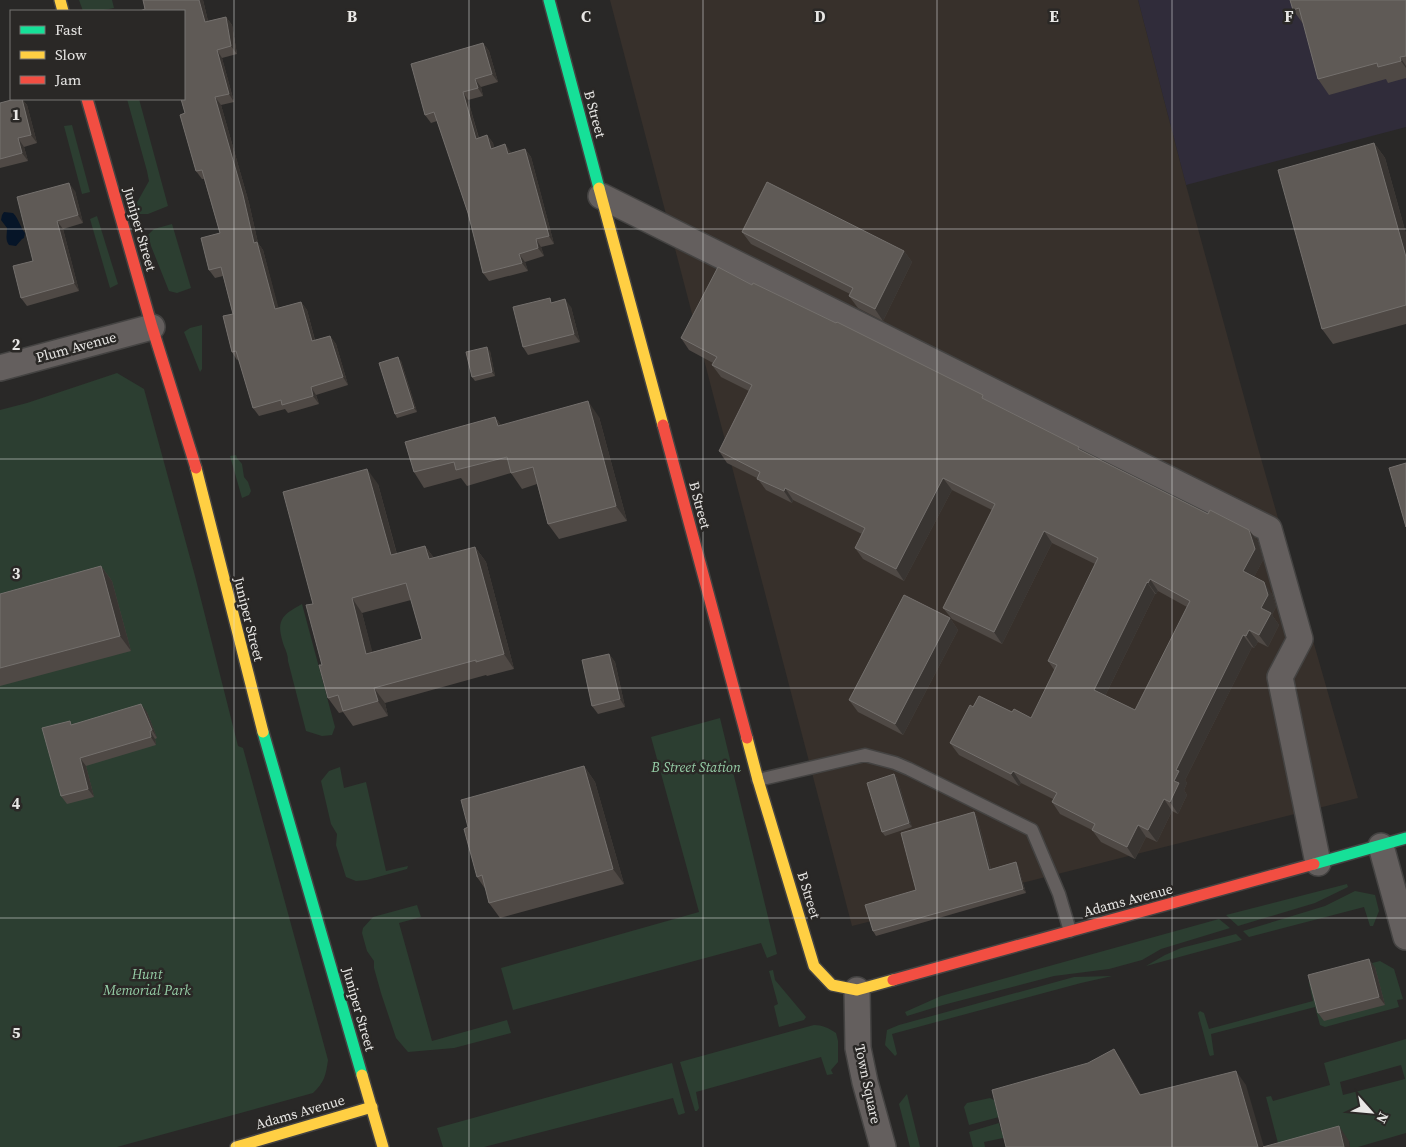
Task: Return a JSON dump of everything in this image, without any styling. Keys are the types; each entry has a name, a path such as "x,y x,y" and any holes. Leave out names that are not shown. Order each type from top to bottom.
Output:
{"street":[{"name":"B Street","path":"549,0 758,780 814,966 832,985 858,990"},
{"name":"Juniper Street","path":"87,100 152,327 193,456 259,720 383,1147"},
{"path":"602,196 1269,529 1300,639 1280,677 1318,863"},
{"name":"Plum Avenue","path":"0,368 152,327"},
{"name":"Adams Avenue","path":"858,990 1406,838"},
{"path":"1381,846 1406,938"},
{"name":"Town Square","path":"858,990 858,1048 865,1082 883,1147"},
{"name":"Adams Avenue","path":"236,1147 372,1107"}],"lane":[{"path":"758,780 865,755 909,769 1032,830 1059,894 1070,931"}],"shaded area":[{"path":"610,0 1138,0 1186,185 1258,448 1358,798 852,926"},
{"path":"1138,0 1406,0 1406,127 1186,185"}],"green space":[{"path":"79,0 112,0 114,8 104,10 83,10"},
{"path":"127,100 139,100 168,206 148,214 139,214 135,206 149,181"},
{"path":"72,125 90,192 82,194 64,126"},
{"path":"97,216 118,284 110,288 90,219"},
{"path":"172,224 191,288 177,293 169,291 147,236 154,229"},
{"path":"202,325 202,369 200,372 184,332 190,328"},
{"name":"Hunt Memorial Park","path":"117,373 144,389 195,576 238,746 243,748 328,1060 322,1082 313,1093 117,1147 0,1147 0,410"},
{"path":"236,455 242,464 244,477 251,491 249,495 242,498 230,456"},
{"path":"302,604 335,727 332,735 322,736 306,731 280,631 280,625 285,616"},
{"name":"B Street Station","path":"720,718 777,954 767,958 761,943 513,1010 501,968 699,912 651,737"},
{"path":"340,767 344,788 366,782 386,871 408,866 407,869 367,880 356,881 346,877 336,845 337,834 331,824 321,781 329,771"},
{"path":"1347,884 1348,887 1315,903 1238,926 1226,915"},
{"path":"1355,891 1375,895 1379,911 1373,926 1370,926 1364,907 1249,937 1243,931 1325,906"},
{"path":"417,905 421,917 399,923 432,1041 507,1020 511,1033 454,1048 408,1052 396,1038 381,993 374,961 367,951 362,933 363,928 373,917"},
{"path":"1219,919 1230,928 1161,949 1142,960 1109,969 1054,976 907,1016 905,1012 941,996"},
{"path":"1236,934 1242,940 1146,966 1181,948"},
{"path":"1380,961 1394,969 1403,999 1397,1000 1399,1007 1325,1027 1320,1025 1315,1007 1211,1034 1214,1055 1210,1056 1198,1013 1200,1011 1204,1013 1209,1029 1313,1001 1309,983 1310,979"},
{"path":"773,970 775,980 806,1017 804,1020 779,1027 774,1006 778,1004 769,971"},
{"path":"1112,976 892,1034 897,1054 895,1056 885,1045 887,1030 899,1025 1074,977"},
{"path":"814,1025 825,1027 836,1033 838,1062 831,1070 833,1074 827,1075 821,1057 696,1092 699,1108 695,1111 680,1062"},
{"path":"1406,1039 1406,1133 1358,1147 1350,1147 1349,1141 1279,1147 1266,1097 1271,1096 1273,1101 1330,1085 1324,1063","holes":["1401,1065 1405,1079 1343,1095 1340,1082"]},
{"path":"672,1063 685,1113 678,1114 673,1098 484,1147 443,1147 437,1128"},
{"path":"907,1094 920,1147 910,1147 899,1104"},
{"path":"990,1098 994,1100 999,1117 969,1125 964,1107 967,1103"},
{"path":"999,1123 1004,1134 1003,1138 984,1142 985,1147 973,1147 969,1132"}],"water":[{"path":"4,212 13,213 25,233 24,238 16,246 9,245 7,241 7,228 1,220"}],"building":[{"path":"143,0 199,0 205,22 226,17 231,46 217,50 229,94 215,97 243,195 254,243 257,242 275,309 301,302 312,341 330,336 343,377 311,387 313,396 282,405 281,400 253,408 236,351 232,352 223,316 233,314 221,267 209,270 201,238 220,233 202,170 196,171 180,115 185,113 181,100 185,100 185,10 142,10 145,9"},
{"path":"1290,0 1406,0 1406,56 1400,57 1401,61 1378,67 1377,63 1318,79 1299,8 1293,10"},
{"path":"483,43 492,74 475,79 478,88 463,92 476,139 487,135 491,149 505,144 508,154 525,149 549,236 536,239 538,248 519,254 522,263 483,273 468,213 434,112 425,115 411,64"},
{"path":"22,100 31,135 18,138 22,153 0,159 0,103"},
{"path":"1374,143 1406,257 1406,305 1322,329 1278,170"},
{"path":"767,182 904,251 875,309 849,296 853,288 742,232"},
{"path":"69,183 78,215 57,221 74,283 21,298 13,266 33,261 17,197"},
{"path":"718,267 752,285 753,283 837,322 983,395 982,398 1079,447 1078,449 1208,514 1210,510 1249,530 1255,549 1243,571 1264,582 1268,595 1261,608 1271,613 1259,635 1249,630 1246,636 1243,635 1176,770 1179,771 1174,781 1179,783 1170,802 1164,799 1148,830 1138,825 1127,847 1092,830 1095,824 1052,802 1057,793 1013,771 1011,774 950,743 970,705 973,707 979,696 1012,712 1014,709 1031,718 1057,665 1048,661 1098,558 1044,531 994,632 943,608 995,504 943,478 896,569 855,548 865,528 785,488 784,491 757,479 760,472 719,451 752,385 712,365 717,357 681,338","holes":["1150,579 1190,601 1135,710 1094,690"]},
{"path":"550,298 551,303 565,299 574,334 523,347 513,307"},
{"path":"487,347 492,372 472,377 466,352"},
{"path":"398,357 414,408 395,414 379,363"},
{"path":"588,401 616,506 548,524 533,467 511,473 507,457 456,470 454,462 414,472 405,442 495,417 498,426"},
{"path":"1406,463 1406,527 1389,468"},
{"path":"367,469 391,555 425,546 429,559 475,547 504,654 374,688 378,701 343,711 338,695 328,698 319,665 322,665 306,605 313,604 283,492","holes":["406,583 422,639 366,654 352,598"]},
{"path":"101,566 120,636 0,668 0,594"},
{"path":"904,595 950,618 895,724 849,700"},
{"path":"609,654 620,699 592,706 582,660"},
{"path":"141,704 152,730 150,731 151,737 80,758 88,789 61,796 42,728 70,721 71,725"},
{"path":"584,766 613,869 489,903 482,875 477,877 464,829 468,827 461,800"},
{"path":"894,774 909,823 882,832 867,783"},
{"path":"974,812 989,870 1016,862 1023,889 873,931 865,905 916,890 901,833"},
{"path":"1369,959 1379,997 1318,1013 1308,975"},
{"path":"1114,1049 1140,1095 1236,1071 1258,1147 1006,1147 992,1090 1088,1063"},
{"path":"1339,1126 1344,1147 1263,1147"}],"traffic: fast":[{"path":"549,0 599,188"},
{"path":"263,732 362,1075"},
{"path":"1314,864 1406,838"}],"traffic: slow":[{"path":"60,0 63,10"},
{"path":"599,188 663,425"},
{"path":"196,468 263,732"},
{"path":"747,738 814,966 832,985 857,990 893,980"},
{"path":"362,1075 383,1147"},
{"path":"236,1147 372,1107"}],"traffic: jam":[{"path":"87,100 152,327 196,468"},
{"path":"663,425 747,738"},
{"path":"893,980 1314,864"}]}
